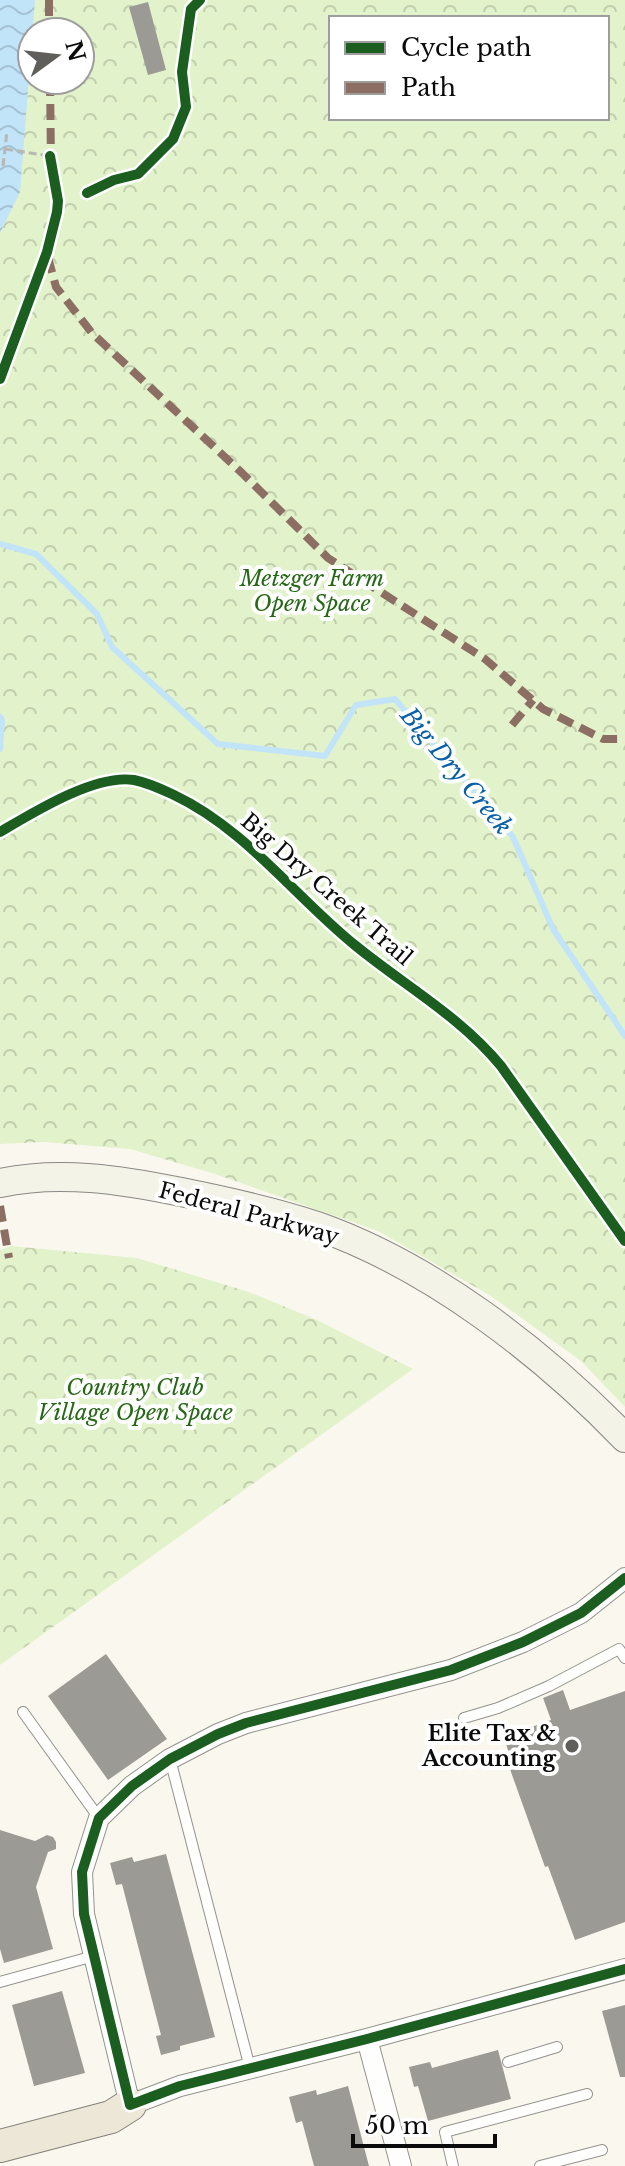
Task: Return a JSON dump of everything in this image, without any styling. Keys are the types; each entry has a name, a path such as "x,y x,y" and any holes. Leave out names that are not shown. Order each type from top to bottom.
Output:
{"main road":[{"name":"Federal Parkway","path":"0,1183 23,1178 82,1177 150,1186 220,1200 316,1226 383,1254 461,1299 569,1383 625,1438"},
{"path":"0,2123 104,2097 130,2105"},
{"path":"0,2146 111,2117 130,2105"}],"street":[{"path":"601,1414 625,1452"},
{"path":"625,1578 581,1613 523,1642 451,1670 246,1723 170,1759 132,1786 99,1818 82,1872 84,1914 130,2105 180,2086 625,1969"},
{"path":"367,2039 401,2166"}],"lane":[{"path":"464,1718 498,1708 549,1686 619,1649 625,1658"},
{"path":"23,1712 99,1818"},
{"path":"170,1759 250,2068"},
{"path":"0,1982 94,1956"},
{"path":"508,2062 557,2047"},
{"path":"453,2166 445,2132 587,2094"},
{"path":"540,2166 602,2150"}],"path":[{"path":"3,166 7,131"},
{"path":"5,149 50,156"}],"green space":[{"name":"Metzger Farm Open Space","path":"0,0 625,0 625,1407 581,1361 491,1296 378,1231 215,1174 130,1149 43,1142 0,1144"},
{"name":"Country Club Village Open Space","path":"11,1246 137,1258 249,1292 317,1320 413,1369 0,1665 0,1250"}],"water":[{"path":"0,0 35,0 34,16 16,16 16,96 28,96 20,192 0,233"}],"building":[{"path":"148,2 166,70 148,75 129,7"},
{"path":"106,1654 167,1739 108,1780 48,1696"},
{"path":"563,1690 570,1710 625,1691 625,1922 575,1940 506,1758 510,1757 504,1737 551,1720 543,1698"},
{"path":"0,1830 35,1841 47,1835 56,1842 56,1849 48,1852 36,1887 53,1949 4,1963 0,1949"},
{"path":"166,1854 215,2037 180,2046 180,2050 161,2055 156,2036 161,2035 122,1884 116,1885 110,1863 132,1857 134,1862"},
{"path":"62,1991 85,2073 34,2086 12,2005"},
{"path":"625,2005 625,2077 620,2077 602,2011"},
{"path":"498,2050 511,2099 428,2121 409,2067 430,2062 432,2068"},
{"path":"348,2086 369,2166 314,2166 302,2121 296,2123 289,2097 316,2090 317,2095"}],"waterway":[{"name":"Big Dry Creek","path":"0,544 36,554 97,614 112,647 218,744 325,756 356,705 395,699 513,837 553,929 625,1036"},
{"name":"Big Dry Creek","path":"0,717 0,749"}],"marked path":[{"path":"49,0 49,16"},
{"path":"50,96 51,161"},
{"path":"48,257 56,287 92,333 328,558 485,659 543,709 603,739 625,739"},
{"path":"512,725 533,700"},
{"path":"0,1206 9,1258"}],"cycle path":[{"path":"87,193 114,180 138,174 173,139 186,107 182,72 191,9 200,0"},
{"path":"0,379 47,252 57,212 50,156"},
{"name":"Big Dry Creek Trail","path":"0,832 65,796 118,780 150,784 200,809 247,845 356,946 450,1017 485,1048 625,1241"},
{"path":"625,1578 581,1613 523,1642 451,1670 246,1723 170,1759 132,1786 99,1818 82,1872 84,1914 130,2105 180,2086 625,1969"}],"place":[{"name":"Elite Tax & Accounting","path":"572,1746"}]}
